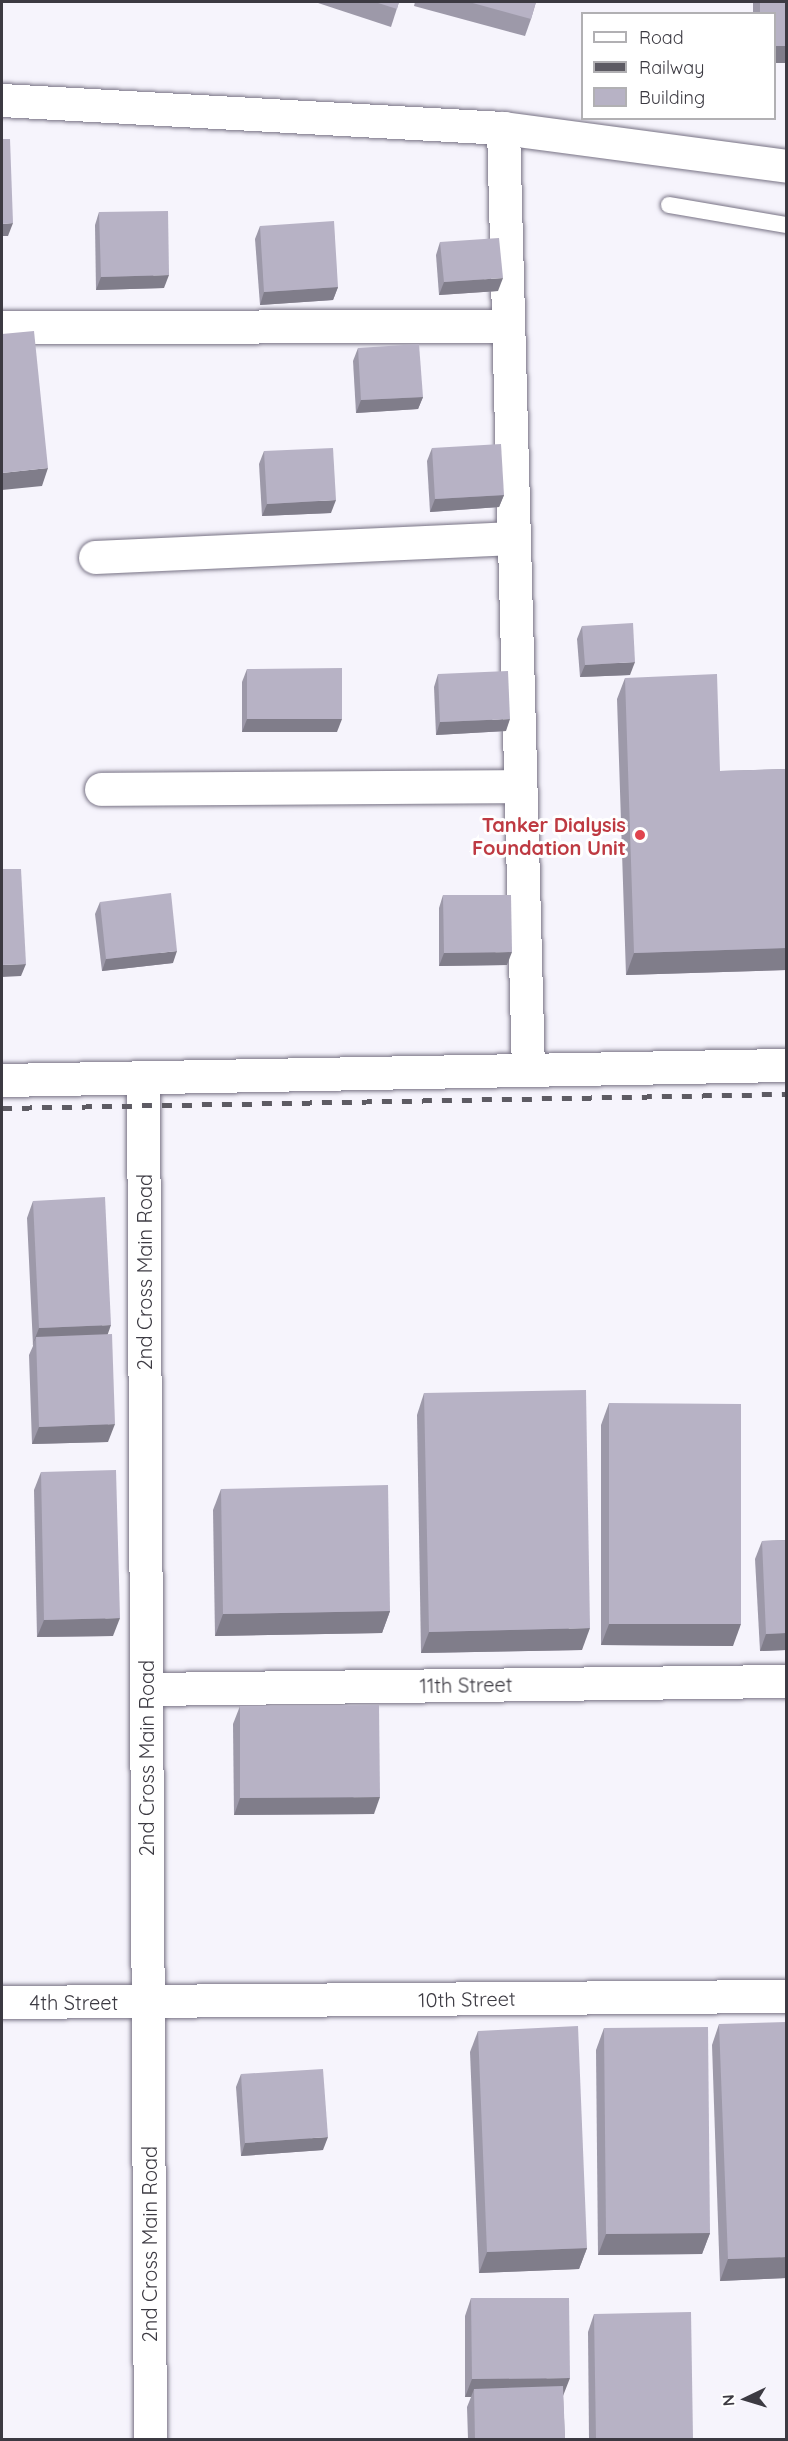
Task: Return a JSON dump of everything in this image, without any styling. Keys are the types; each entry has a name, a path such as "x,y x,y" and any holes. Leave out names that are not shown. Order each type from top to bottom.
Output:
{"street":[{"path":"2,99 503,128 786,166"},
{"path":"503,128 528,1069"},
{"path":"2,327 508,327"},
{"path":"95,557 514,538"},
{"path":"101,789 520,786"},
{"path":"2,1080 786,1065"},
{"name":"2nd Cross Main Road","path":"143,1077 150,2439"},
{"name":"11th Street","path":"146,1689 786,1682"},
{"name":"10th Street","path":"147,2002 786,1996"},
{"name":"4th Street","path":"2,2002 147,2002"}],"lane":[{"path":"669,205 786,225"}],"building":[{"path":"375,2 399,2 397,9"},
{"path":"469,2 536,2 531,19"},
{"path":"760,2 786,2 786,46 776,46 776,12 760,12"},
{"path":"2,139 10,139 13,223 2,224"},
{"path":"168,211 169,275 101,277 99,212"},
{"path":"334,221 338,287 264,292 260,226"},
{"path":"499,238 503,278 444,282 440,242"},
{"path":"34,331 48,468 2,473 2,334"},
{"path":"419,344 423,397 361,400 358,348"},
{"path":"501,444 504,495 435,499 432,448"},
{"path":"333,448 336,500 267,504 264,451"},
{"path":"633,623 635,662 585,665 582,626"},
{"path":"342,668 342,719 247,719 247,669"},
{"path":"508,671 510,719 440,722 438,674"},
{"path":"717,674 720,771 786,769 786,948 634,953 625,678"},
{"path":"2,869 21,869 26,964 2,965"},
{"path":"171,893 177,951 106,959 100,902"},
{"path":"443,895 511,895 512,952 444,953"},
{"path":"105,1197 111,1325 39,1328 33,1201"},
{"path":"112,1334 115,1424 39,1427 36,1337"},
{"path":"586,1390 590,1628 429,1632 424,1393"},
{"path":"609,1403 741,1404 741,1624 609,1624"},
{"path":"116,1470 120,1618 44,1620 41,1472"},
{"path":"388,1485 390,1611 223,1614 221,1489"},
{"path":"786,1540 786,1633 766,1634 762,1541"},
{"path":"379,1705 380,1797 240,1798 240,1706"},
{"path":"786,2022 786,2257 728,2259 719,2024"},
{"path":"578,2026 587,2248 487,2252 478,2031"},
{"path":"708,2027 710,2233 606,2234 604,2028"},
{"path":"323,2069 328,2137 245,2143 241,2074"},
{"path":"471,2298 569,2298 570,2378 472,2379"},
{"path":"691,2312 693,2439 596,2439 594,2314"},
{"path":"563,2386 565,2439 475,2439 474,2389"}],"railway":[{"path":"2,1108 786,1094"}],"place":[{"name":"Tanker Dialysis Foundation Unit","path":"640,835"}]}
